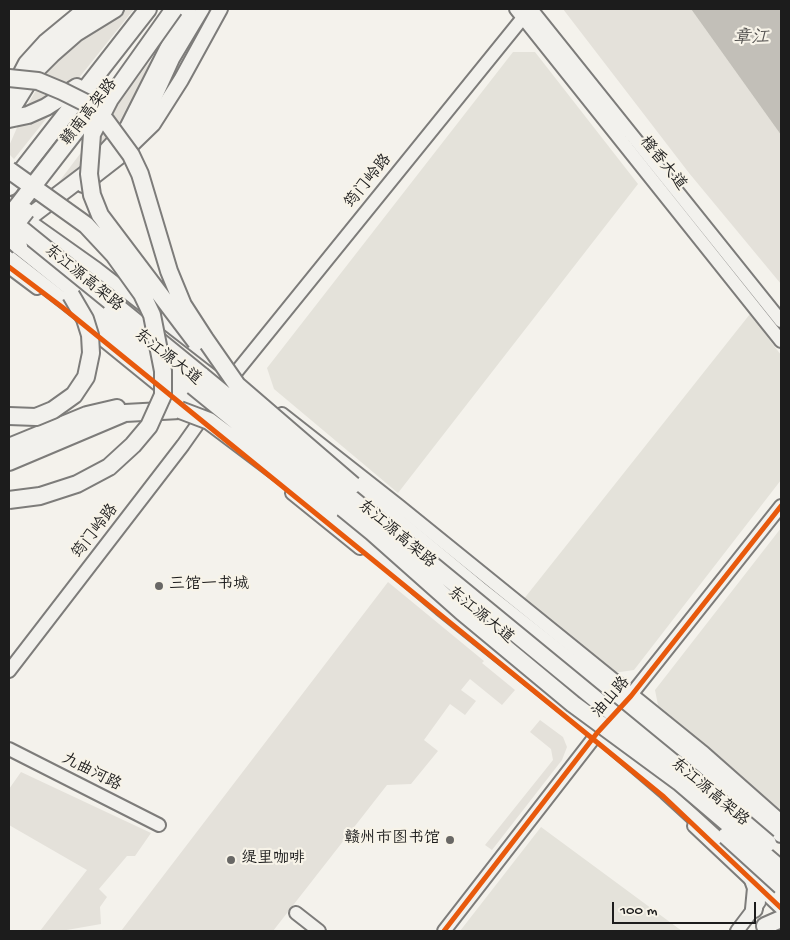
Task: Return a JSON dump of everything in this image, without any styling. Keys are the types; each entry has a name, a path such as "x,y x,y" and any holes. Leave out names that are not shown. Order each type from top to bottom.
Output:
{"highway":[{"path":"9,113 41,65 76,33 115,9"},
{"path":"9,119 28,115 46,107 79,85 144,9"},
{"name":"赣南高架路","path":"9,187 148,9"},
{"path":"173,9 110,99 92,134 89,174 92,195 100,215 194,340 235,380 384,512 468,606"},
{"name":"赣南高架路","path":"15,222 105,93 173,9"},
{"path":"15,222 86,174 128,128 188,9"},
{"path":"9,78 38,81 86,103 116,134 131,155 140,174 169,271 183,305 235,380"},
{"path":"9,500 40,496 77,484 109,467 133,445 149,426 162,395 163,371 152,315 142,294 114,255 86,225 9,171 85,92"},
{"name":"东江源高架路","path":"15,222 379,521 574,704 679,782 781,870"},
{"path":"9,416 36,418 74,395 86,377 92,353 90,335 85,320 72,296 11,245"},
{"name":"东江源高架路","path":"11,245 114,321 372,532 468,606 581,688 688,774 781,854"},
{"path":"9,447 87,414 115,408 139,406 180,410 209,420 468,606"},
{"path":"9,462 125,413 180,410"},
{"path":"581,688 693,767 781,843"},
{"path":"574,704 674,788 761,883 754,909"},
{"path":"763,929 781,910"}],"main road":[{"path":"9,101 26,63 45,42 85,9"},
{"path":"59,201 113,162 153,124 181,80 220,9"},
{"name":"东江源大道","path":"9,213 15,222 301,441 627,700 781,835"},
{"path":"11,245 15,222"},
{"name":"东江源大道","path":"11,245 204,416 666,792 761,883 781,910"}],"street":[{"path":"26,63 68,26 97,9"},
{"path":"15,222 59,201 106,164 135,132 147,116 173,59 203,9"},
{"name":"筠门岭路","path":"235,380 525,11"},
{"name":"橙香大道","path":"525,11 781,321"},
{"name":"橙香大道","path":"525,11 781,341"},
{"path":"9,203 15,222 97,269 235,380 399,506 627,700 704,753 781,821"},
{"path":"9,267 204,416"},
{"name":"筠门岭路","path":"9,671 204,416"},
{"name":"油山路","path":"444,931 595,736 627,700 781,506"},
{"name":"九曲河路","path":"9,749 159,825"},
{"path":"761,883 781,870"},
{"path":"737,931 754,909"},
{"path":"296,913 319,931"}],"shaded area":[{"path":"125,9 134,9 14,159 9,154 9,146 26,107 49,69 83,36"},
{"path":"563,9 691,9 781,135 781,284 689,173"},
{"path":"166,40 136,103 108,144 80,173 52,191"},
{"path":"513,52 535,52 638,184 398,493 274,389 267,368"},
{"path":"750,314 781,355 781,480 634,670 613,673 523,600"},
{"path":"781,528 781,810 659,710 655,690"},
{"path":"388,582 484,661 482,663 515,690 502,705 470,679 461,690 476,701 465,715 450,704 424,740 438,751 411,784 387,785 273,931 121,931"},
{"path":"540,720 563,737 567,747 562,760 492,850 485,845 553,760 551,749 530,732"},
{"path":"21,772 151,833 135,856 127,856 99,889 107,897 100,907 101,924 61,931 40,931 87,870 9,825 9,789"},
{"path":"541,827 682,931 460,931"}],"water":[{"name":"章江","path":"691,9 781,9 781,135"}],"cycle path":[{"path":"9,267 62,307 664,797 781,908"},
{"path":"444,931 597,733 631,696 781,506"}],"place":[{"name":"三馆一书城","path":"159,586"},
{"name":"赣州市图书馆","path":"450,840"},
{"name":"缇里咖啡","path":"231,860"}]}
